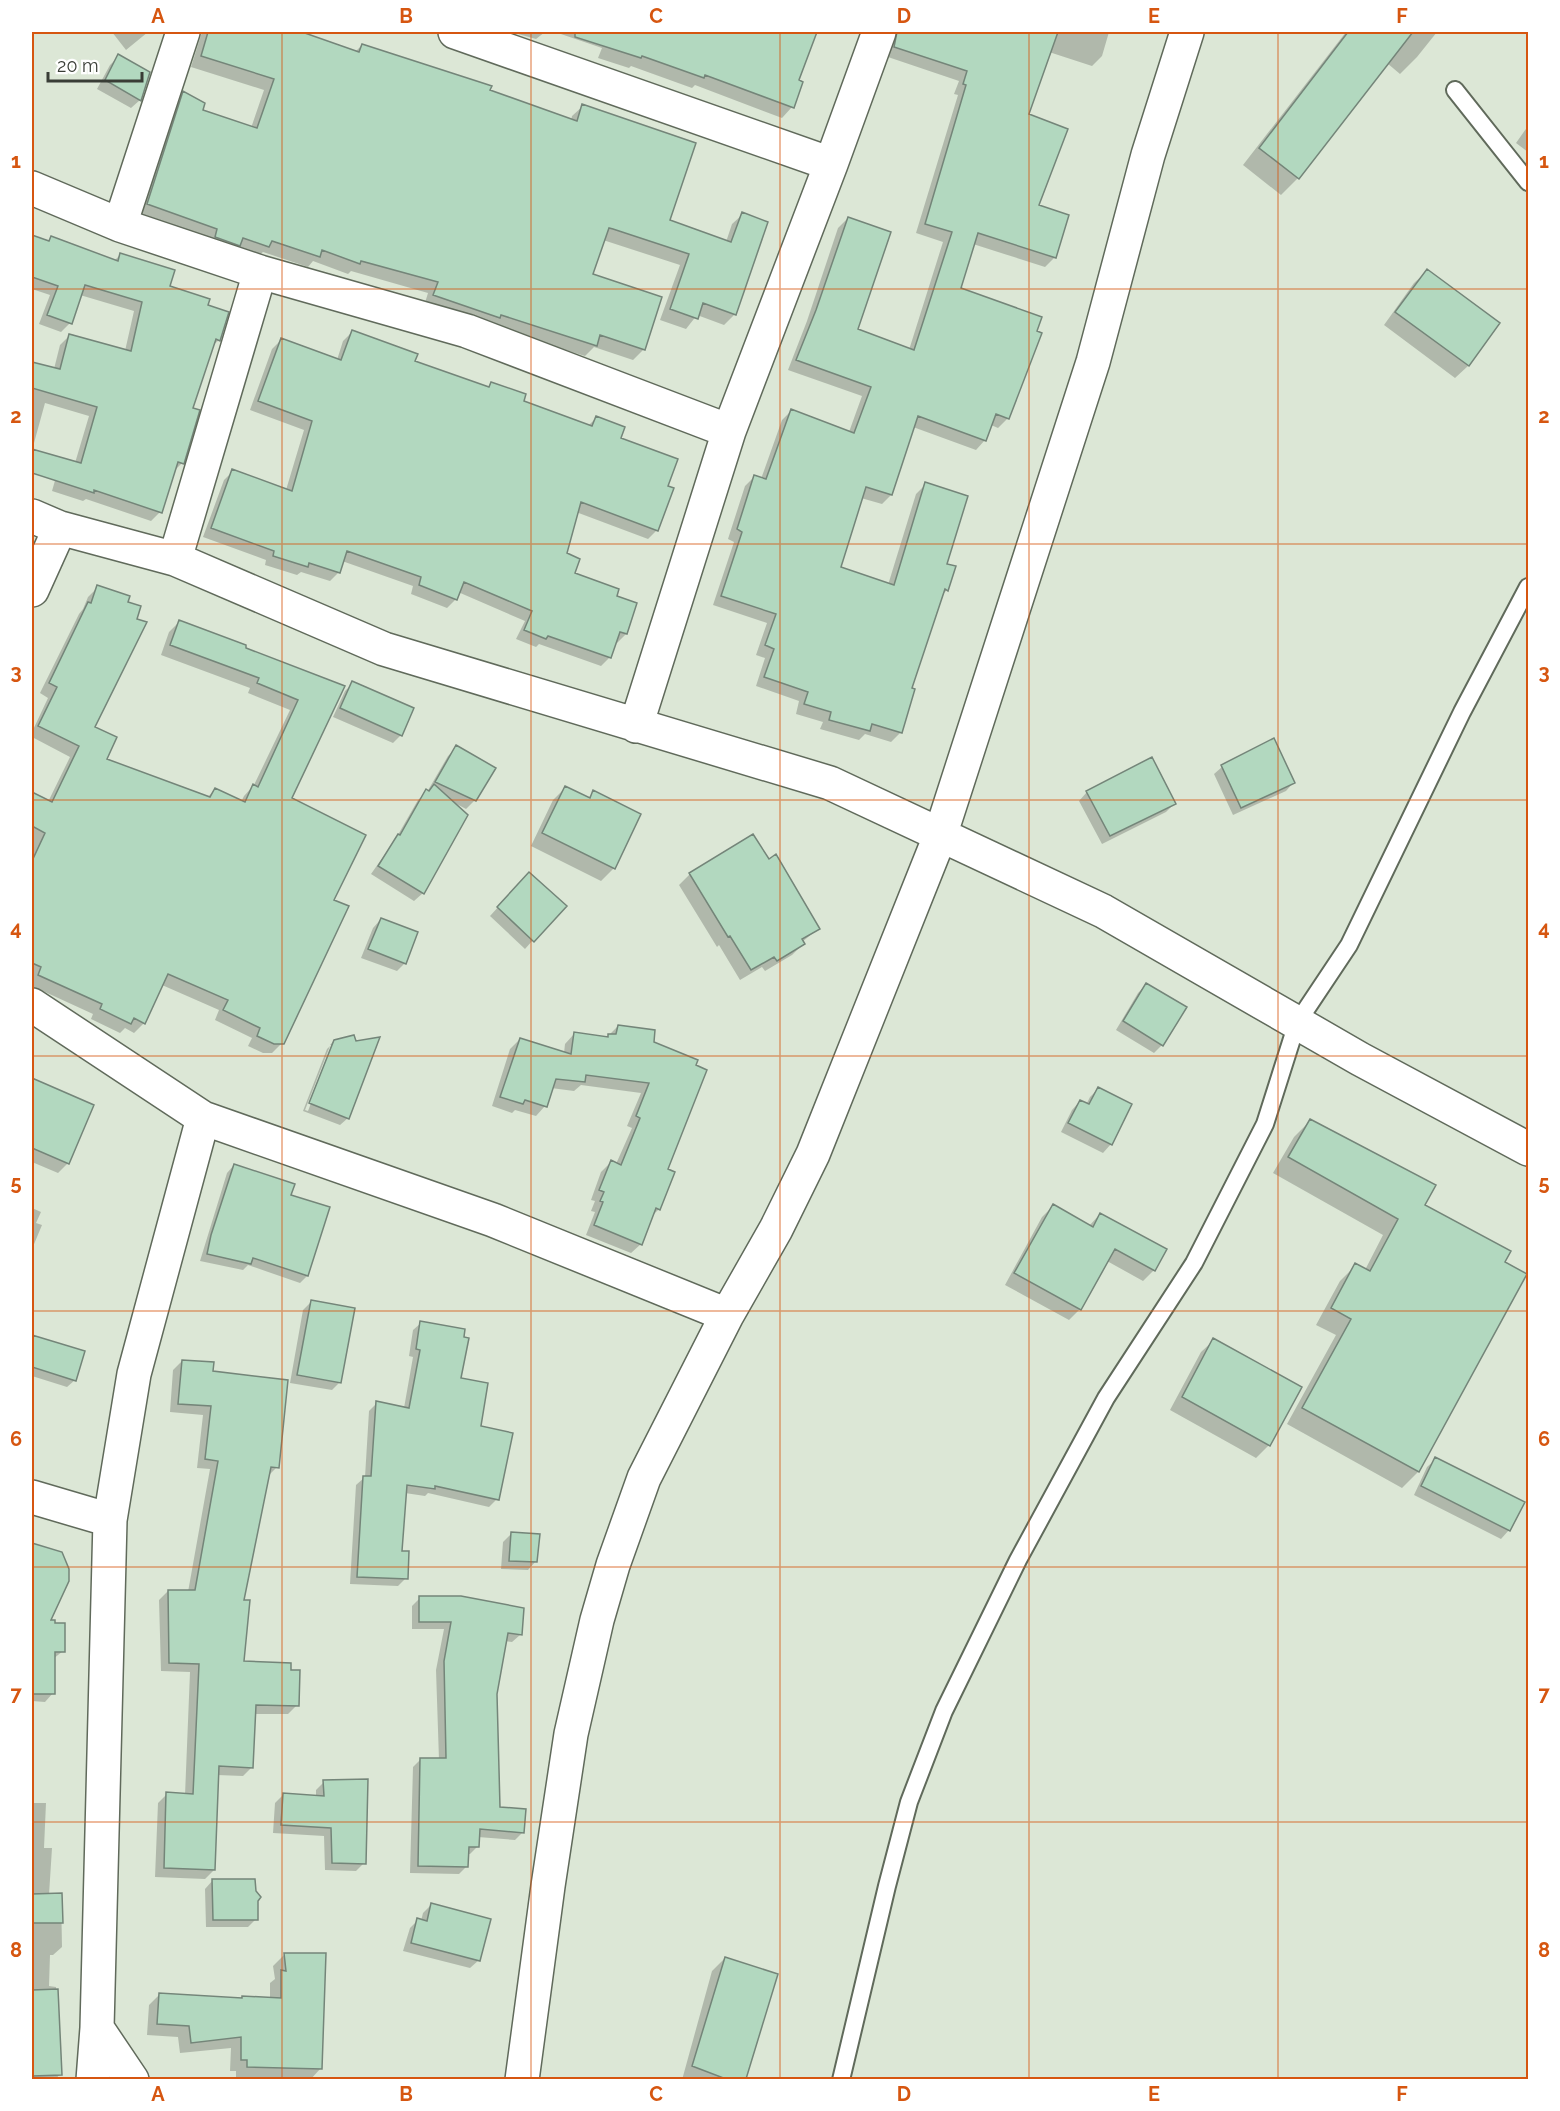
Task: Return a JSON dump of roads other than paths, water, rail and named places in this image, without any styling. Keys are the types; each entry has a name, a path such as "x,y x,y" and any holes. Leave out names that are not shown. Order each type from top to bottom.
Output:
{"street":[{"path":"120,225 183,32"},
{"path":"455,32 831,164"},
{"path":"636,726 729,431 879,32"},
{"path":"522,2079 571,1734 597,1620 613,1565 644,1478 727,1315 776,1229 813,1154 940,836 1093,362 1148,155 1187,32"},
{"path":"32,188 120,225 260,272 467,331 729,431"},
{"path":"175,559 260,272"},
{"path":"32,590 46,522 175,559 384,649 830,783 1103,911 1360,1059 1528,1149"},
{"path":"32,1005 203,1118 493,1220 727,1315"},
{"path":"93,2079 97,2028 110,1520 134,1374 203,1118"},
{"path":"32,1497 110,1520"},
{"path":"97,2028 132,2079"}],"lane":[{"path":"1455,90 1528,182"},
{"path":"841,2079 909,1802 944,1711 1018,1560 1106,1398 1194,1263 1265,1125 1297,1023 1349,945 1452,732 1528,587"}]}
